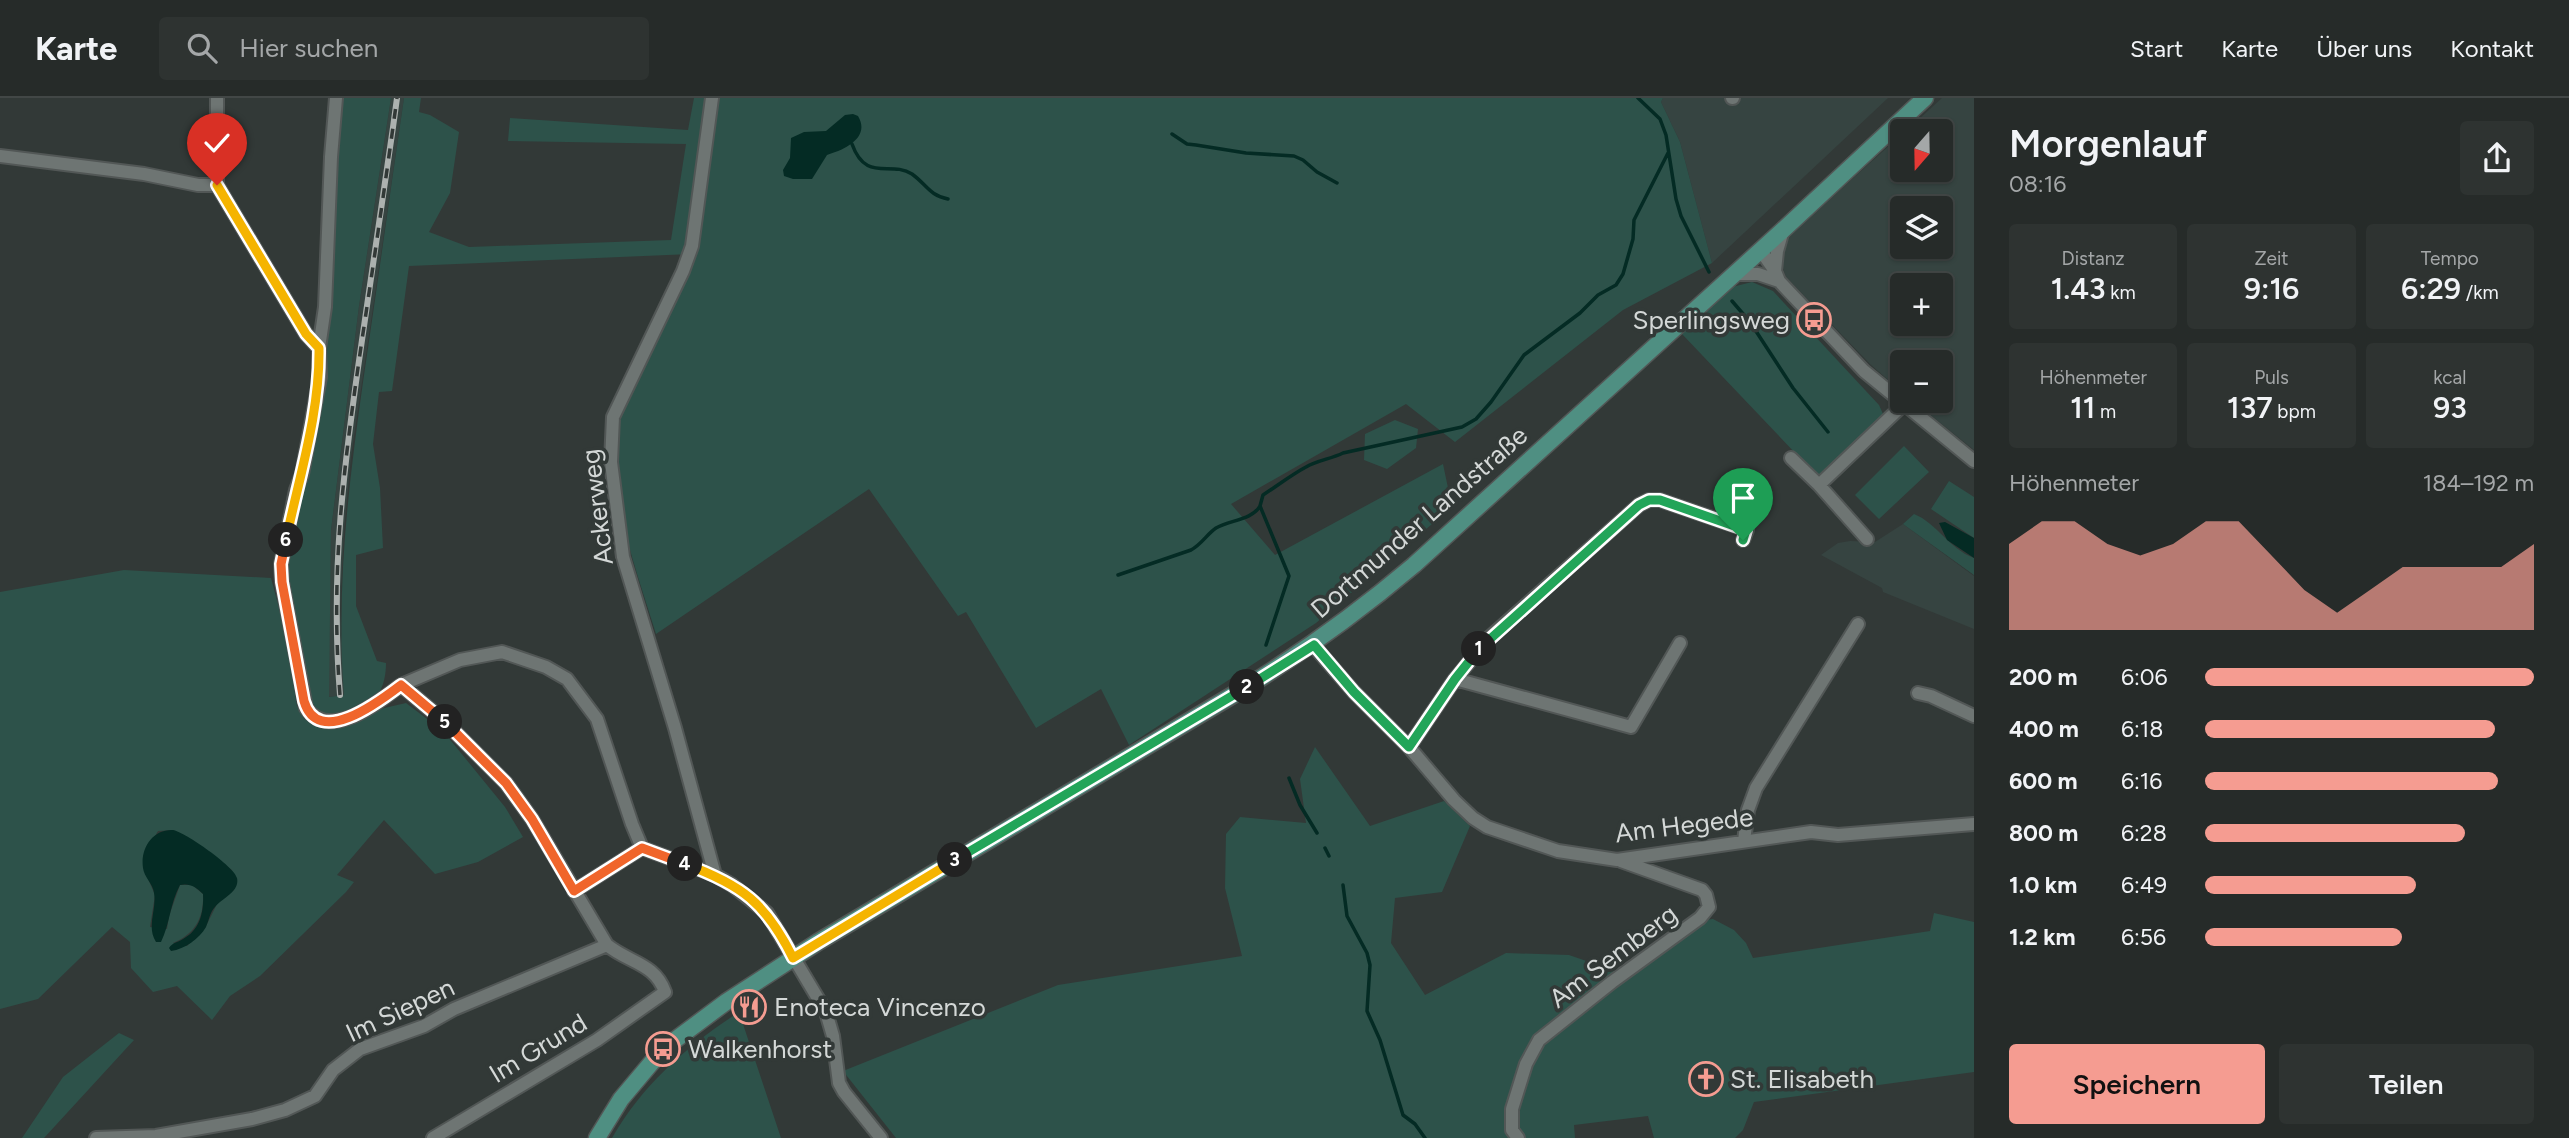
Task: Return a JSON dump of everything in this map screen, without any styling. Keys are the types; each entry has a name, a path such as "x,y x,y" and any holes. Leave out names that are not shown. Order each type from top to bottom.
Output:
{"main road":[{"name":"Dortmunder Landstraße","path":"597,1138 621,1099 663,1049 726,1002 793,958 1248,686 1314,645 1367,605 1760,251 1925,98"}],"street":[{"path":"217,98 217,185 306,334 319,348"},
{"path":"336,98 325,307 319,348 320,377 302,474 296,490 281,564 306,708 313,717 326,721 339,720 366,711 401,685 460,660 502,652 546,667 567,680 597,719 642,848 715,875 732,884 767,912 826,1012 833,1036 839,1083 881,1138"},
{"name":"Ackerweg","path":"712,98 692,246 683,271 613,417 611,462 623,557 675,727 715,875"},
{"path":"0,156 144,174 198,185 217,185"},
{"path":"1777,276 1777,251 1783,230"},
{"path":"1760,251 1777,276 1864,371 1890,394"},
{"path":"1734,274 1777,276"},
{"path":"1819,485 1895,413"},
{"path":"1913,413 1974,461"},
{"path":"1791,458 1867,539"},
{"path":"1409,747 1455,679 1490,637 1639,505 1649,500 1660,500 1746,530 1743,540"},
{"path":"1744,841 1748,810 1756,788 1858,624"},
{"path":"1455,679 1631,727 1680,643"},
{"name":"Am Hegede","path":"1314,645 1354,692 1409,747 1473,818 1487,827 1558,851 1618,860 1811,832 1838,835 1974,824"},
{"path":"401,685 444,721 506,783 532,819 607,945"},
{"path":"1918,693 1931,696 1974,716"},
{"path":"574,891 642,848"},
{"name":"Am Semberg","path":"1518,1138 1512,1130 1512,1109 1526,1064 1539,1040 1612,982 1700,918 1709,907 1702,890 1618,860"},
{"name":"Im Grund","path":"433,1138 597,1040 665,992 660,978 648,968 607,945"},
{"name":"Im Siepen","path":"96,1138 156,1136 252,1119 285,1110 315,1096 333,1070 360,1049 424,1026 454,1009 607,945"}],"shaded area":[{"path":"343,98 391,98 359,306 331,530 329,697 344,695 341,616 348,500 404,98 421,98 419,112 430,115 459,132 450,193 429,232 469,247 671,240 686,144 508,141 510,118 688,130 694,98 1663,98 1661,102 1680,142 1712,263 1623,310 1455,442 1406,404 1231,504 1275,555 1443,464 1452,507 1316,623 1129,745 1101,689 1036,728 966,612 958,616 869,489 656,634 623,523 618,494 617,437 622,409 691,254 409,266 392,391 379,392 373,444 380,488 383,548 356,555 356,606 377,661 386,663 385,675 378,695 367,705 350,713 324,716 317,712 308,700 287,579 293,527 308,477 326,383 325,359 334,267 336,169"},
{"path":"391,98 404,98 351,457 344,531 340,609 345,695 328,697 331,530 359,306"},
{"path":"1663,98 1888,98 1712,263 1680,142 1661,102"},
{"path":"1942,98 1974,98 1974,450 1928,413 1953,413 1953,350 1890,350 1890,382 1786,277 1782,265 1785,247 1791,234 1890,145 1890,182 1953,182 1953,119 1919,119"},
{"path":"845,115 858,116 861,124 861,131 854,142 827,155 812,179 784,176 783,170 790,158 791,138 804,132 826,131"},
{"path":"1752,282 1773,291 1879,405 1883,414 1817,476 1682,334 1732,287"},
{"path":"1395,420 1418,429 1416,448 1387,469 1364,460 1365,434"},
{"path":"1904,446 1929,472 1879,519 1855,495"},
{"path":"1949,481 1974,497 1974,538 1931,509"},
{"path":"1914,514 1930,523 1957,549 1974,558 1974,575 1903,524"},
{"path":"1945,522 1974,538 1974,558 1947,540 1939,523"},
{"path":"1903,524 1974,576 1974,629 1883,592 1882,588 1821,555 1838,543 1875,542"},
{"path":"124,570 271,578 285,630 297,706 304,718 314,724 332,726 356,722 380,709 406,703 443,731 505,807 523,837 478,862 435,874 384,820 337,875 354,882 346,892 260,976 230,996 212,1020 177,986 153,992 131,968 130,942 112,927 38,999 0,1009 0,592","holes":["173,830 232,870 234,890 217,904 205,928 187,946 173,943 187,935 200,918 203,894 192,885 180,885 167,929 150,927 155,895 143,867 143,856 158,831"]},
{"path":"1315,747 1370,826 1444,801 1470,826 1442,892 1395,898 1391,943 1425,995 1506,953 1569,955 1621,973 1696,921 1713,919 1734,930 1746,943 1753,958 1930,931 1934,913 1974,922 1974,1072 1754,1102 1743,1130 1735,1138 1654,1138 1648,1116 1574,1125 1575,1138 896,1138 843,1071 1058,985 1242,956 1225,888 1226,834 1240,817 1306,823 1300,779"},
{"path":"173,830 219,859 234,873 237,883 233,891 213,909 200,936 186,946 171,951 171,946 189,935 197,926 203,901 203,894 195,888 180,885 164,935 161,942 156,942 152,930 155,899 144,871 144,853 154,836"},
{"path":"739,1012 781,1138 612,1138 652,1083 702,1038"},
{"path":"119,1033 134,1040 44,1138 22,1138 63,1077"}],"waterway":[{"path":"1638,98 1660,119 1666,135 1681,216 1709,272"},
{"path":"1172,134 1187,144 1246,153 1294,156 1337,183"},
{"path":"852,144 864,163 871,167 904,170 937,195 948,199"},
{"path":"1266,645 1289,576 1260,506 1263,495 1295,473 1343,453 1462,427 1476,419 1524,355 1580,313 1598,295 1616,285 1623,274 1633,239 1634,220 1668,153"},
{"path":"1732,301 1750,322 1793,388 1828,432"},
{"path":"1118,575 1191,550 1216,528 1246,517 1260,506"},
{"path":"1289,778 1300,805 1317,833"},
{"path":"1325,848 1329,856"},
{"path":"1343,885 1347,916 1367,953 1370,965 1367,1011 1380,1040 1403,1115 1415,1124 1425,1138"}],"railway":[{"path":"340,695 337,605 344,474 397,98"}],"place":[{"name":"Sperlingsweg","path":"1814,320"},
{"name":"Enoteca Vincenzo","path":"749,1007"},
{"name":"Walkenhorst","path":"663,1049"},
{"name":"St. Elisabeth","path":"1706,1079"}],"route":[{"path":"217,185 281,295 312,343 319,348 320,377 302,474 296,490 281,564 304,701 309,713 326,721 352,718 401,685 444,721 506,783 532,819 574,891 642,848 732,884 767,912 793,958 1314,645 1354,692 1409,747 1455,679 1490,637 1639,505 1649,500 1660,500 1746,530 1743,540"}]}
